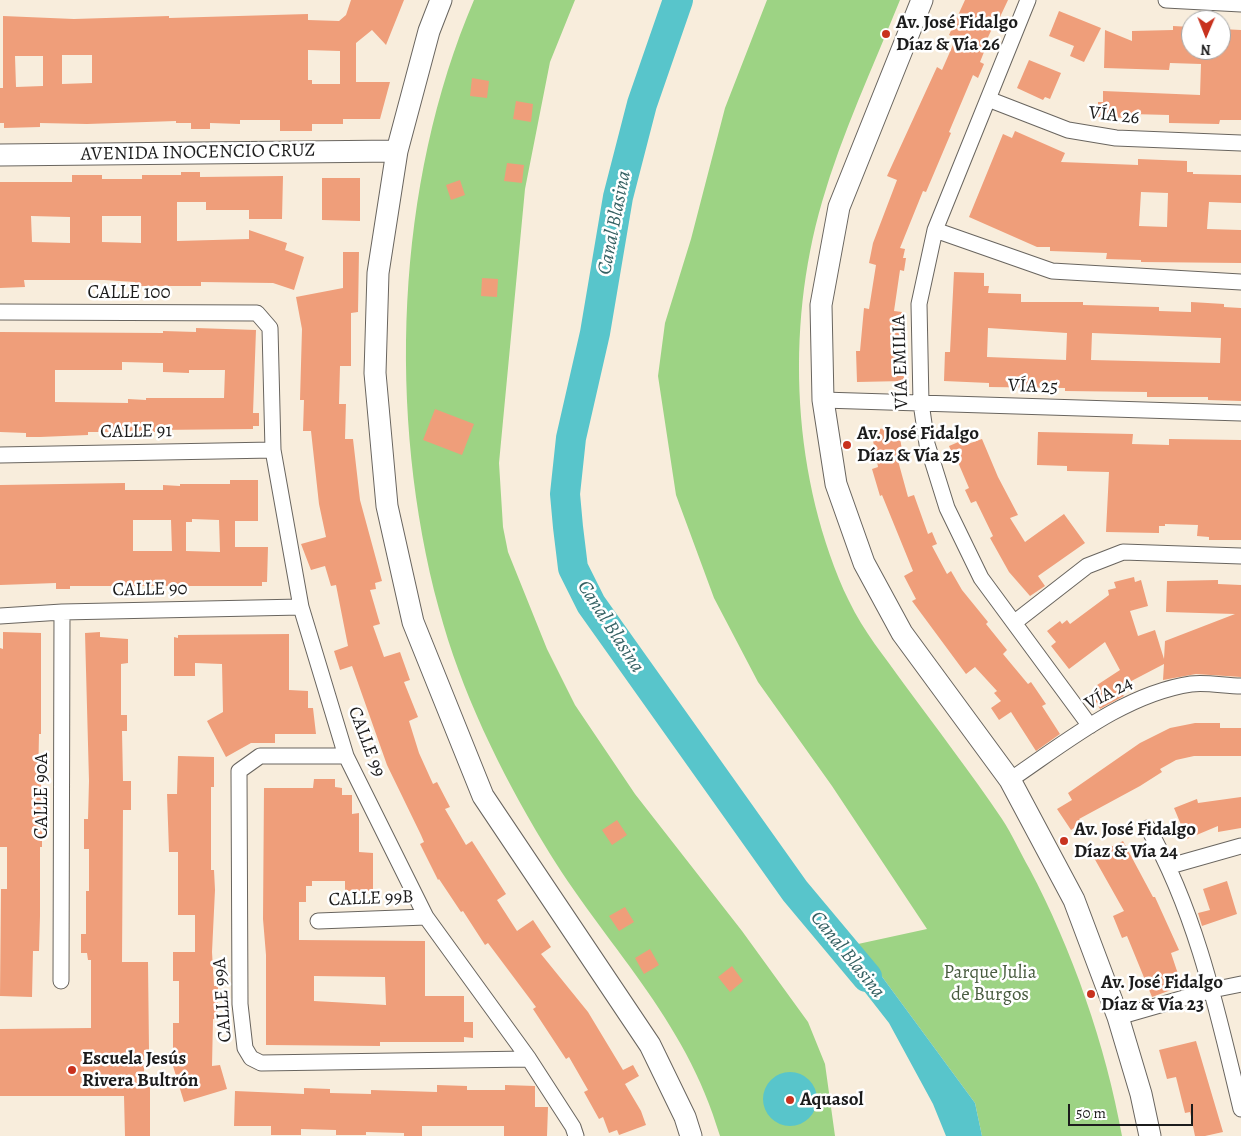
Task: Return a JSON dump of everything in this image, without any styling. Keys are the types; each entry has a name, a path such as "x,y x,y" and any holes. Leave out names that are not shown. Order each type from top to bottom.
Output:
{"street":[{"path":"441,0 429,31 397,151 378,274 375,373 387,506 413,622 483,796 650,1045 685,1117 691,1136"},
{"path":"922,0 839,207 821,305 823,400 836,484 864,563 902,633 1010,780 1074,900 1118,1017 1141,1094 1150,1136"},
{"name":"VÍA EMILIA","path":"1028,0 935,230 919,304 921,403 927,444 947,508 981,578 1090,726"},
{"path":"1166,0 1241,4"},
{"name":"VÍA 26","path":"988,99 1068,130 1116,138 1241,143"},
{"name":"AVENIDA INOCENCIO CRUZ","path":"0,155 397,151"},
{"path":"935,230 1052,271 1241,282"},
{"name":"CALLE 100","path":"0,312 258,313"},
{"name":"CALLE 99","path":"258,313 270,328 273,450 301,607 346,756 426,917 528,1060 573,1127 576,1136"},
{"name":"VÍA 25","path":"823,400 1241,413"},
{"name":"CALLE 91","path":"0,454 273,450"},
{"path":"1015,622 1087,566 1123,552 1241,556"},
{"name":"CALLE 90","path":"0,616 62,612 301,607"},
{"name":"CALLE 90A","path":"61,981 62,612"},
{"name":"VÍA 24","path":"1010,780 1090,726 1154,692 1193,684 1241,686"},
{"name":"CALLE 99A","path":"346,756 260,756 239,771 240,1004 245,1048 251,1058 261,1063 528,1060"},
{"path":"1148,828 1170,866 1212,990 1241,1110"},
{"path":"1170,866 1241,846"},
{"name":"CALLE 99B","path":"318,920 426,917"},
{"path":"1118,1017 1212,990 1241,984"}],"green space":[{"path":"474,0 575,0 550,62 525,189 499,463 503,527 508,552 547,649 575,705 635,794 742,931 808,1022 825,1064 835,1136 720,1136 705,1093 686,1054 665,1018 568,881 512,788 470,700 448,640 422,535 411,458 406,380 407,301 414,223 428,146 448,71"},
{"name":"Parque Julia de Burgos","path":"767,0 900,0 858,100 830,176 810,251 803,301 799,352 800,404 806,456 816,506 830,555 849,601 875,644 1002,819 1045,899 1086,999 1107,1068 1122,1136 982,1136 975,1103 858,944 927,929 832,786 758,682 714,598 676,495 658,376 665,323 691,239 725,108"}],"water":[{"path":"858,944 975,1103 982,1136 946,1136 933,1104 889,1023 828,945"},
{"name":"Aquasol","path":"790,1072 800,1074 809,1080 815,1089 817,1099 815,1109 809,1118 800,1124 790,1126 780,1124 771,1118 765,1109 763,1099 765,1089 771,1080 780,1074"}],"building":[{"path":"351,0 404,0 386,45 372,30 356,43 356,82 390,82 380,119 343,119 343,124 312,124 312,131 280,131 280,120 240,120 240,124 210,123 210,129 191,129 191,123 176,123 176,121 87,124 40,123 40,127 4,128 4,123 0,123 0,88 3,88 3,16 74,19 308,14 308,20 339,21 346,15","holes":["308,50 340,51 340,84 312,84 312,80 308,80","62,55 92,55 92,83 62,84","15,56 43,56 43,86 16,87"]},
{"path":"965,0 1008,0 982,50 984,52 980,62 984,64 978,78 973,75 949,132 951,133 926,192 923,191 900,248 905,249 903,258 906,258 904,271 900,270 894,311 902,312 898,351 904,350 904,381 857,382 856,351 860,351 864,308 869,309 876,265 869,263 873,243 897,180 887,176 937,67 942,70 956,38 949,35"},
{"path":"1059,11 1101,28 1084,62 1070,56 1074,46 1049,36"},
{"path":"1173,26 1181,26 1181,60 1231,60 1231,30 1241,30 1241,120 1220,120 1219,124 1169,123 1169,115 1131,114 1131,118 1098,117 1098,102 1103,102 1103,91 1200,95 1201,64 1170,63 1169,70 1104,68 1105,30 1132,41 1132,31 1173,30"},
{"path":"1029,60 1061,73 1050,99 1045,97 1043,100 1017,88"},
{"path":"472,78 489,81 487,98 470,96"},
{"path":"516,101 533,104 531,122 513,119"},
{"path":"1015,131 1065,153 1061,162 1138,165 1138,159 1187,161 1187,172 1193,172 1193,174 1241,175 1241,203 1209,202 1207,229 1241,230 1241,263 1141,262 1141,260 1106,259 1107,253 1050,251 1050,247 1037,247 969,217 1003,134 1012,138","holes":["1141,192 1168,193 1167,227 1139,226"]},
{"path":"507,163 524,165 522,183 504,181"},
{"path":"181,172 200,172 200,177 283,176 282,219 249,219 249,210 206,210 206,202 177,202 177,241 249,239 249,230 287,243 285,250 304,257 294,290 273,283 201,282 201,286 135,286 135,282 104,280 24,280 25,287 0,288 0,182 72,182 72,175 102,175 102,179 142,179 142,175 181,175","holes":["31,216 70,217 70,243 32,242","102,216 141,216 141,243 102,242"]},
{"path":"322,178 360,178 360,221 322,220"},
{"path":"460,180 465,195 451,200 446,185"},
{"path":"343,252 359,252 358,312 351,313 351,366 340,366 339,404 346,404 345,439 353,439 360,500 382,581 375,583 376,589 370,590 380,624 373,626 384,657 400,652 410,680 404,682 418,717 409,721 419,753 433,784 437,782 450,807 445,809 466,845 472,841 506,894 497,900 517,931 533,920 551,947 541,954 588,1012 623,1070 633,1065 639,1076 625,1084 641,1111 646,1125 619,1135 617,1130 609,1133 603,1117 599,1119 584,1092 588,1090 569,1057 566,1059 533,1009 536,1007 488,943 485,945 463,911 461,912 438,880 420,844 424,842 421,835 387,765 352,666 340,670 334,651 348,646 336,585 331,586 325,566 311,570 301,544 326,537 319,504 311,431 303,431 304,400 300,400 302,329 296,297 343,288"},
{"path":"954,272 984,273 984,286 989,286 988,293 1021,294 1021,302 1083,302 1083,305 1159,307 1159,311 1191,312 1191,302 1224,304 1224,307 1241,308 1241,401 1208,400 1208,397 1147,397 1147,392 1065,391 1065,388 989,387 989,383 944,381 945,352 950,352","holes":["988,328 1067,333 1066,360 987,357","1092,333 1221,338 1220,363 1091,360"]},
{"path":"482,278 498,279 497,297 481,296"},
{"path":"196,328 256,330 253,413 259,413 259,426 253,426 253,429 88,432 88,435 40,437 26,437 26,433 0,432 0,332 196,332","holes":["122,362 163,363 163,372 189,373 189,370 225,370 224,398 146,398 146,400 128,399 128,403 55,402 55,370 122,370"]},
{"path":"435,409 474,424 462,455 423,440"},
{"path":"887,428 888,434 899,432 903,456 897,457 908,497 914,495 928,534 932,532 937,544 932,546 947,574 951,571 962,590 988,622 986,624 1007,650 1003,654 1028,684 1031,682 1046,704 1042,706 1060,734 1036,751 1011,712 999,720 991,708 1001,701 994,693 997,691 975,667 966,674 912,601 916,599 904,576 913,571 882,495 880,496 872,469 878,467 871,430"},
{"path":"1038,432 1133,434 1132,444 1169,445 1169,439 1241,440 1241,540 1209,540 1209,537 1197,536 1198,525 1165,524 1165,526 1159,526 1159,533 1106,532 1109,472 1067,471 1067,466 1037,465"},
{"path":"982,439 998,477 1018,515 1010,518 1025,542 1064,514 1085,543 1038,576 1045,586 1030,596 1009,572 990,538 993,536 976,501 971,503 965,490 969,488 949,446 963,440 965,445"},
{"path":"230,480 258,480 258,521 235,521 235,547 268,547 267,582 262,582 262,586 70,586 70,589 56,589 56,583 0,585 0,485 125,483 125,490 163,490 163,485 230,484","holes":["192,519 219,520 220,552 186,551 186,522 192,522","133,520 171,520 172,551 133,551"]},
{"path":"1134,577 1135,582 1141,580 1148,606 1130,611 1138,636 1155,630 1164,659 1165,641 1235,614 1166,612 1167,581 1218,580 1218,584 1241,585 1241,677 1196,674 1163,680 1164,664 1118,688 1124,696 1100,709 1095,700 1100,696 1094,687 1120,670 1105,642 1069,669 1051,646 1056,642 1047,631 1060,621 1062,624 1067,620 1070,624 1109,595 1108,590 1116,588 1114,582"},
{"path":"3,632 41,633 41,734 39,734 38,783 41,783 42,847 40,847 39,951 33,951 32,997 0,996 1,889 7,889 7,847 0,847 0,648 3,649"},
{"path":"100,632 100,637 128,639 128,663 121,664 121,715 127,715 127,731 122,731 123,781 131,781 131,810 123,810 122,962 148,962 149,1050 144,1050 144,1084 150,1084 150,1136 125,1136 124,1096 0,1096 0,1029 91,1028 91,960 88,960 87,953 81,953 81,934 86,934 86,891 89,891 89,849 84,849 84,819 88,819 89,781 85,633"},
{"path":"289,634 289,690 308,691 308,708 313,708 316,734 275,734 275,743 251,743 226,757 207,721 223,712 222,664 195,663 195,676 174,676 174,637 178,638 178,635"},
{"path":"1195,723 1220,723 1220,728 1241,728 1241,756 1194,756 1176,760 1160,769 1162,772 1140,786 1079,819 1082,823 1071,830 1057,809 1072,800 1068,793 1140,743 1170,728"},
{"path":"178,756 214,757 214,787 211,787 211,870 214,870 215,890 212,952 214,986 218,986 218,1019 213,1019 212,1066 220,1065 227,1089 184,1102 173,1066 173,1023 179,1023 179,981 173,981 173,952 195,952 195,915 178,915 178,852 169,852 167,794 177,794"},
{"path":"314,779 335,779 335,787 342,788 342,795 352,795 352,814 359,813 359,852 373,853 373,891 345,891 345,881 312,881 312,886 306,886 306,902 299,902 299,940 425,941 425,996 464,996 464,1022 473,1022 473,1038 464,1037 464,1042 380,1042 380,1046 266,1045 266,955 263,919 264,788 313,788","holes":["314,976 385,977 386,1005 314,1001"]},
{"path":"1241,797 1241,828 1218,832 1218,826 1187,839 1174,808 1197,799 1198,803"},
{"path":"617,820 627,835 612,845 602,830"},
{"path":"1123,841 1153,897 1155,897 1179,950 1171,953 1182,986 1152,997 1127,936 1122,938 1113,916 1124,911 1093,856"},
{"path":"1227,881 1237,914 1202,926 1198,913 1210,910 1203,889"},
{"path":"625,907 634,922 619,931 609,916"},
{"path":"650,949 659,965 644,974 635,958"},
{"path":"732,966 743,981 730,992 718,977"},
{"path":"1196,1041 1223,1132 1205,1136 1195,1136 1190,1112 1185,1113 1176,1077 1167,1079 1159,1050"},
{"path":"437,1085 467,1086 467,1090 505,1090 505,1085 535,1086 535,1107 548,1107 547,1136 504,1136 504,1126 422,1126 422,1136 404,1136 404,1133 366,1132 366,1135 336,1135 336,1130 301,1129 301,1135 271,1135 271,1126 234,1126 235,1091 304,1094 304,1088 330,1089 330,1093 371,1094 371,1090 437,1092"}],"waterway":[{"name":"Canal Blasina","path":"678,0 642,104 618,197 595,333 571,438 565,494 573,568 591,604 795,891 867,977"}],"place":[{"name":"Av. José Fidalgo Díaz & Vía 26","path":"886,34"},
{"name":"Av. José Fidalgo Díaz & Vía 25","path":"847,445"},
{"name":"Av. José Fidalgo Díaz & Vía 24","path":"1064,841"},
{"name":"Av. José Fidalgo Díaz & Vía 23","path":"1091,994"},
{"name":"Escuela Jesús Rivera Bultrón","path":"72,1070"},
{"name":"Aquasol","path":"790,1100"}]}
